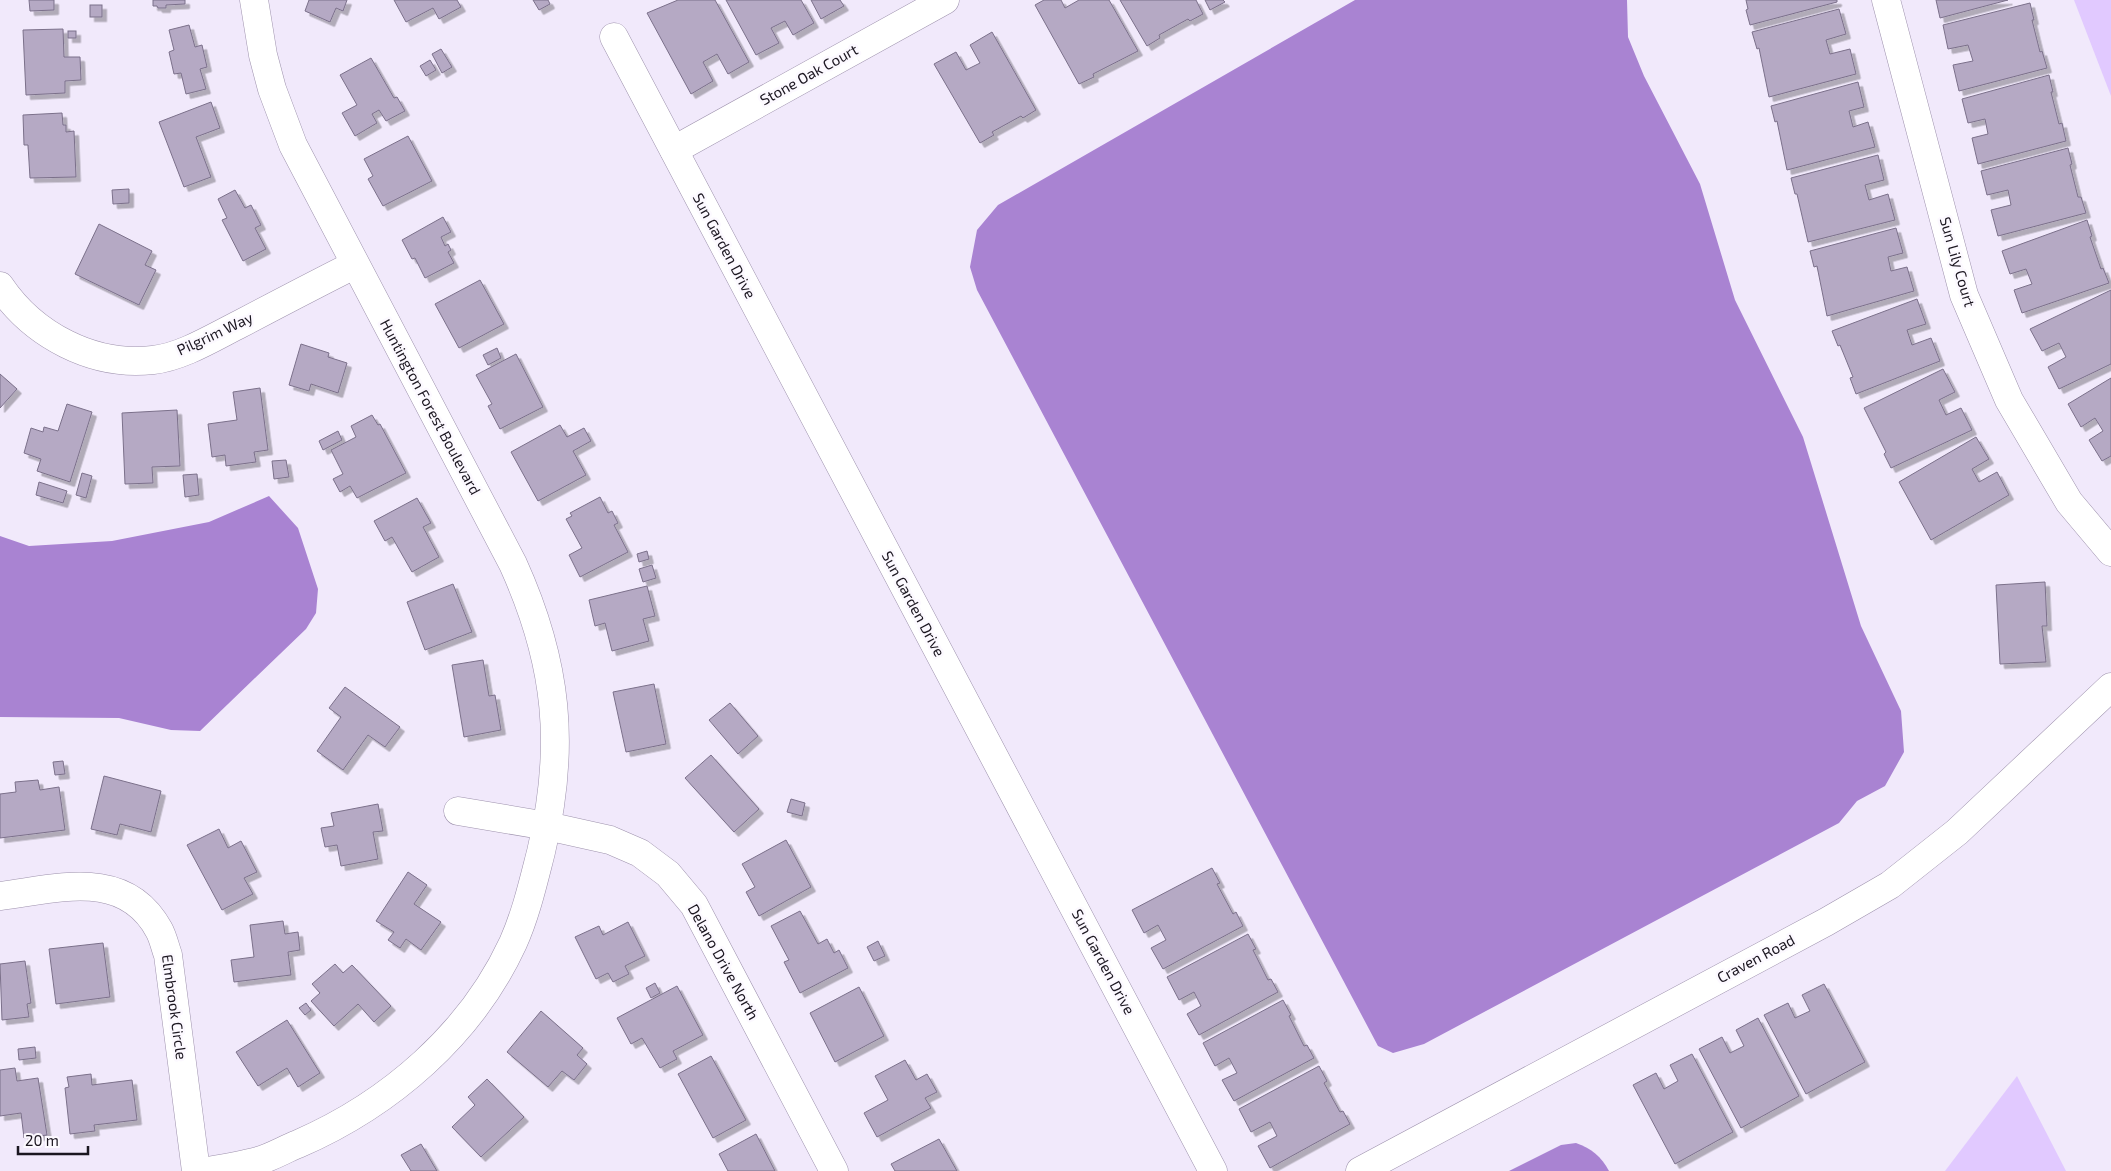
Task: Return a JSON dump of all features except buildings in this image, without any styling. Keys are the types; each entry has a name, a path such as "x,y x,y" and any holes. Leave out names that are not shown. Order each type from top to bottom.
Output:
{"street":[{"name":"Huntington Forest Boulevard","path":"208,1171 260,1160 322,1134 370,1106 413,1073 444,1044 467,1017 512,944 529,901 547,826 554,781 556,733 550,682 540,633 526,593 513,564 293,145 263,55 254,0"},
{"name":"Stone Oak Court","path":"674,150 945,0"},
{"name":"Sun Lily Court","path":"1886,0 1964,295 2009,400 2069,502 2111,552"},
{"name":"Sun Garden Drive","path":"614,37 1213,1171"},
{"name":"Pilgrim Way","path":"0,286 10,301 33,324 62,343 97,356 128,360 154,360 192,348 354,264"},
{"name":"Craven Road","path":"1360,1171 1826,922 1890,885 1957,832 2111,687"},
{"name":"Delano Drive North","path":"458,811 547,826 610,840 640,854 668,874 694,905 834,1171"},
{"name":"Elmbrook Circle","path":"0,896 85,886 111,889 137,902 159,929 168,955 196,1171"}],"shaded area":[{"path":"1355,0 1627,0 1628,37 1644,76 1700,184 1735,300 1803,437 1861,626 1901,711 1904,752 1885,786 1857,801 1839,823 1424,1044 1393,1053 1378,1046 977,290 970,267 977,230 998,205"},
{"path":"2074,0 2111,0 2111,96"},
{"path":"269,496 298,528 318,589 316,613 306,629 200,731 171,730 119,718 0,717 0,536 29,546 112,541 209,522"},
{"path":"2017,1076 2066,1171 1945,1171"},
{"path":"1576,1143 1596,1154 1609,1171 1509,1171 1561,1145"}]}
